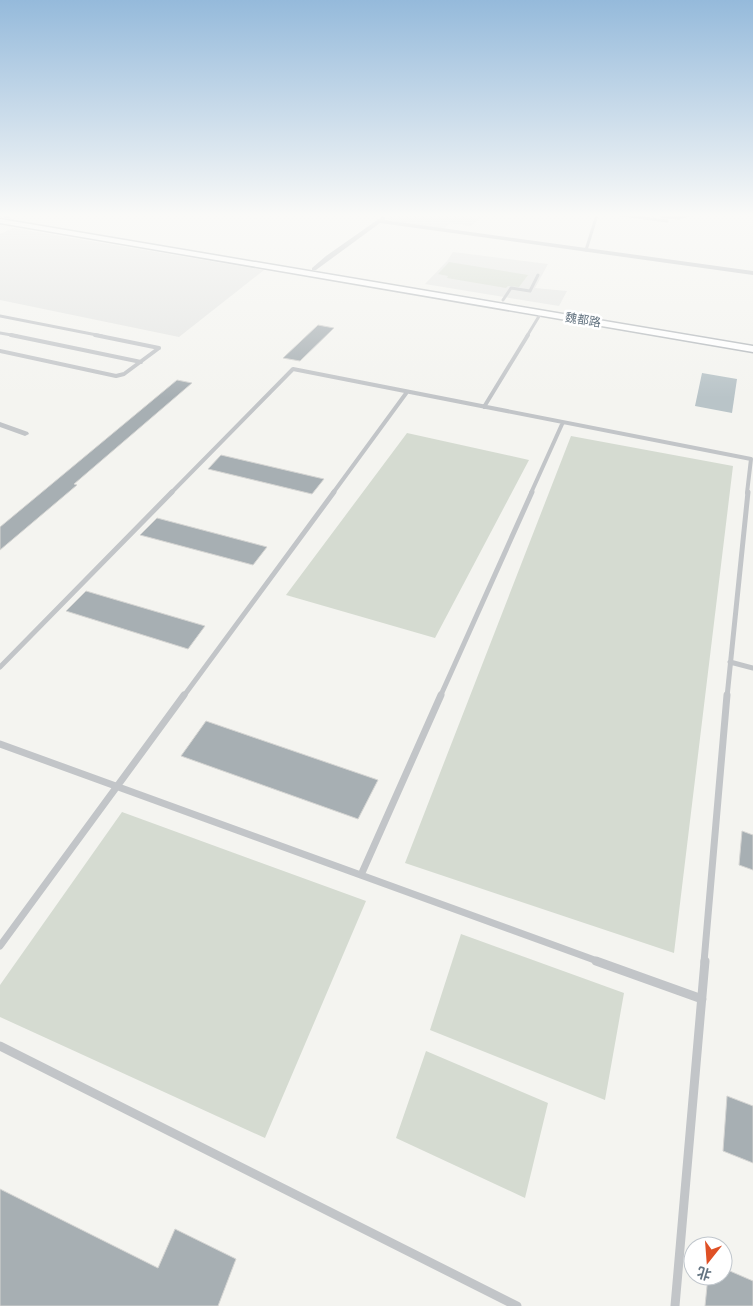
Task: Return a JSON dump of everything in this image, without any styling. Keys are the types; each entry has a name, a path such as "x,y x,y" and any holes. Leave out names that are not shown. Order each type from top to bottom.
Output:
{"main road":[{"name":"魏都路","path":"331,276 753,349"},
{"name":"魏都路","path":"356,276 753,342"}],"street":[{"path":"0,424 25,434"}],"lane":[{"path":"503,300 511,288 530,291 538,276"},
{"path":"484,407 541,313"},
{"path":"0,316 159,348 124,374 116,376 0,351"},
{"path":"0,333 141,362"},
{"path":"0,667 293,369 751,459 730,662 675,1306"},
{"path":"0,946 407,392"},
{"path":"361,875 563,422"},
{"path":"730,662 753,668"},
{"path":"0,744 702,998"},
{"path":"0,1046 517,1306"}],"shaded area":[{"path":"0,276 256,276 179,337 0,300"},
{"path":"433,276 542,276 535,288 567,291 559,306 425,284"},
{"path":"448,276 527,276 519,287 508,286 506,288 447,278"},
{"path":"702,373 737,379 732,413 695,406"},
{"path":"407,433 529,460 435,638 286,595"},
{"path":"571,436 733,466 674,953 405,863"},
{"path":"122,812 366,901 265,1138 0,1017 0,985"},
{"path":"461,934 624,993 605,1100 430,1030"},
{"path":"426,1051 548,1103 525,1198 396,1138"}],"building":[{"path":"318,325 334,328 300,361 283,358"},
{"path":"177,380 192,383 0,550 0,527"},
{"path":"221,455 324,479 312,494 208,469"},
{"path":"157,518 267,547 253,565 140,535"},
{"path":"86,591 205,626 188,649 66,611"},
{"path":"206,721 378,780 358,819 181,756"},
{"path":"742,831 753,835 753,870 739,865"},
{"path":"727,1096 753,1106 753,1163 723,1151"},
{"path":"0,1189 158,1268 175,1229 236,1259 218,1306 0,1306"},
{"path":"733,1272 753,1281 753,1306 705,1306 707,1286 733,1286"}]}
